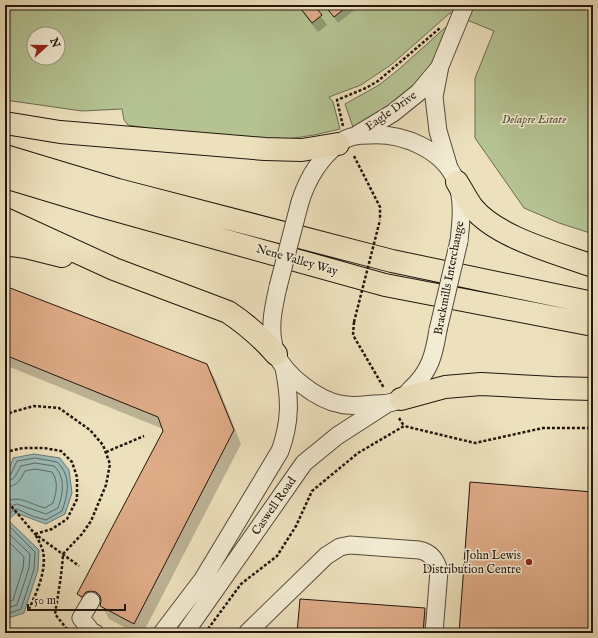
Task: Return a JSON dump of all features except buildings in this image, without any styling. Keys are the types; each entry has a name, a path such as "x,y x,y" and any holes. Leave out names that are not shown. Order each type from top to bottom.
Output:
{"highway":[{"path":"5,123 60,132 265,149 302,150 348,140"},
{"name":"Nene Valley Way","path":"5,156 118,190 392,261 593,303"},
{"path":"453,175 473,208 487,222 512,237 593,266"},
{"name":"Nene Valley Way","path":"5,177 109,208 385,285 593,325"},
{"path":"5,218 114,269 228,312 261,338 280,361"},
{"path":"5,244 26,247 114,269"},
{"path":"393,402 445,387 481,384 593,389"}],"street":[{"name":"Eagle Drive","path":"453,175 438,132 434,97 440,66 464,5"},
{"name":"Eagle Drive","path":"348,140 392,113 419,92 440,66"},
{"path":"393,402 358,405 340,404 312,392 280,361 273,342 272,313 300,202 312,173 321,161 348,140 376,134 388,135 413,141 430,150 453,175"},
{"name":"Brackmills Interchange","path":"393,402 425,374 435,347 462,222 461,203 453,175"},
{"name":"Caswell Road","path":"162,633 203,579 280,451 286,435 289,406 288,388 280,361"},
{"name":"Caswell Road","path":"185,633 304,463 338,436 393,402"},
{"path":"247,633 326,556 340,547 350,545 419,550 427,552 431,555 438,570 434,633"},
{"path":"91,601 81,618 92,632 95,633"}],"path":[{"path":"404,426 393,402 353,335 354,322 380,220 380,207 348,140 337,100 378,82 440,27"},
{"path":"5,416 12,412 34,406 59,408 90,430 103,445 110,464 106,485 91,521 82,534 63,554 62,572 55,614 70,633"},
{"path":"205,633 240,584 277,556 296,526 312,491 358,453 404,426 475,443 544,428 593,428"},
{"path":"106,452 144,436"},
{"path":"5,452 23,448 44,448 60,452 72,462 77,477 77,499 67,519 52,529 36,534"},
{"path":"5,460 5,477"},
{"path":"5,499 36,534 79,566"},
{"path":"28,611 36,595 43,569 43,552 36,534"}],"green space":[{"name":"Delapre Estate","path":"5,5 593,5 593,234 559,223 524,208 475,138 475,78 494,31 450,13 392,64 361,85 329,97 333,102 340,129 281,140 160,130 128,125 124,120 122,109 82,111 5,100"},
{"path":"447,26 450,26 433,63 417,81 400,99 378,114 353,127 345,104 379,85"}],"water":[{"path":"34,454 60,458 69,470 72,493 65,514 46,524 16,513 8,520 39,550 38,570 24,613 5,619 5,472 8,472 13,458"}],"place":[{"name":"John Lewis Distribution Centre","path":"529,562"}]}
